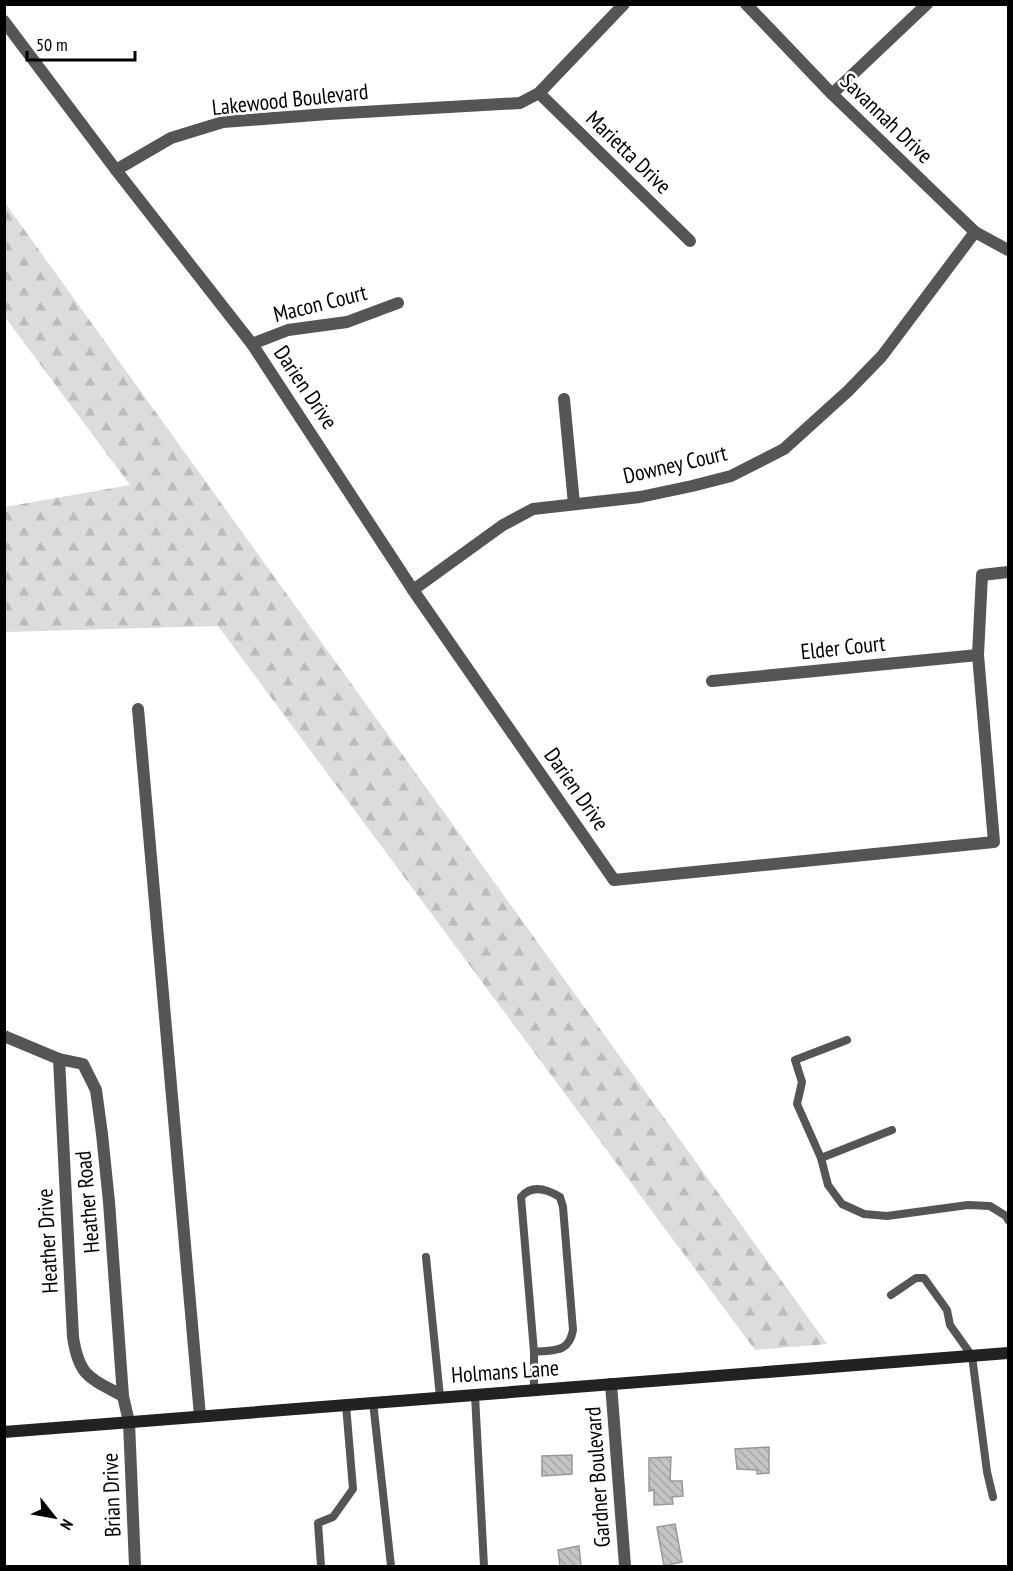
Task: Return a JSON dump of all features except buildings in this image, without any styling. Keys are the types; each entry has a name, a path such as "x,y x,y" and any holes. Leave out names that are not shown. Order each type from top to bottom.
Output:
{"main road":[{"name":"Holmans Lane","path":"4,1432 1008,1353"}],"street":[{"name":"Lakewood Boulevard","path":"116,170 171,138 222,122 520,103 539,93 624,4"},
{"name":"Savannah Drive","path":"746,4 832,94 975,232 1008,250"},
{"path":"832,94 927,4"},
{"path":"4,21 116,170"},
{"name":"Marietta Drive","path":"539,93 690,241"},
{"name":"Darien Drive","path":"116,170 252,344 413,590 614,880 994,842 978,655 982,575 1008,572"},
{"name":"Downey Court","path":"413,590 503,525 533,509 640,497 702,484 731,476 784,449 848,391 882,356 975,232"},
{"name":"Macon Court","path":"252,344 288,330 347,322 398,303"},
{"path":"564,399 574,504"},
{"name":"Elder Court","path":"712,681 978,655"},
{"path":"138,710 200,1416"},
{"name":"Heather Road","path":"4,1036 59,1059 82,1065 96,1090 109,1202 123,1396 129,1422"},
{"name":"Heather Drive","path":"59,1059 76,1359 87,1377 123,1396"},
{"name":"Gardner Boulevard","path":"611,1384 626,1566"},
{"name":"Brian Drive","path":"129,1422 135,1566"}],"lane":[{"path":"847,1040 795,1060 802,1082 797,1104 821,1158 828,1185 842,1204 864,1214 887,1216 968,1205 990,1206 1006,1216 1008,1220"},
{"path":"821,1158 892,1130"},
{"path":"534,1352 560,1349 567,1345 573,1330 563,1207 560,1197 545,1189 536,1189 521,1197 534,1352 534,1390"},
{"path":"426,1257 440,1397"},
{"path":"891,1295 916,1278 924,1278 947,1310 950,1325 972,1356 987,1472 993,1497"},
{"path":"475,1395 484,1566"},
{"path":"374,1402 391,1566"},
{"path":"321,1566 318,1523 333,1517 353,1489 346,1405"}],"green space":[{"path":"5,203 827,1344 755,1350 218,626 5,632 5,507 130,485 5,317"}]}
